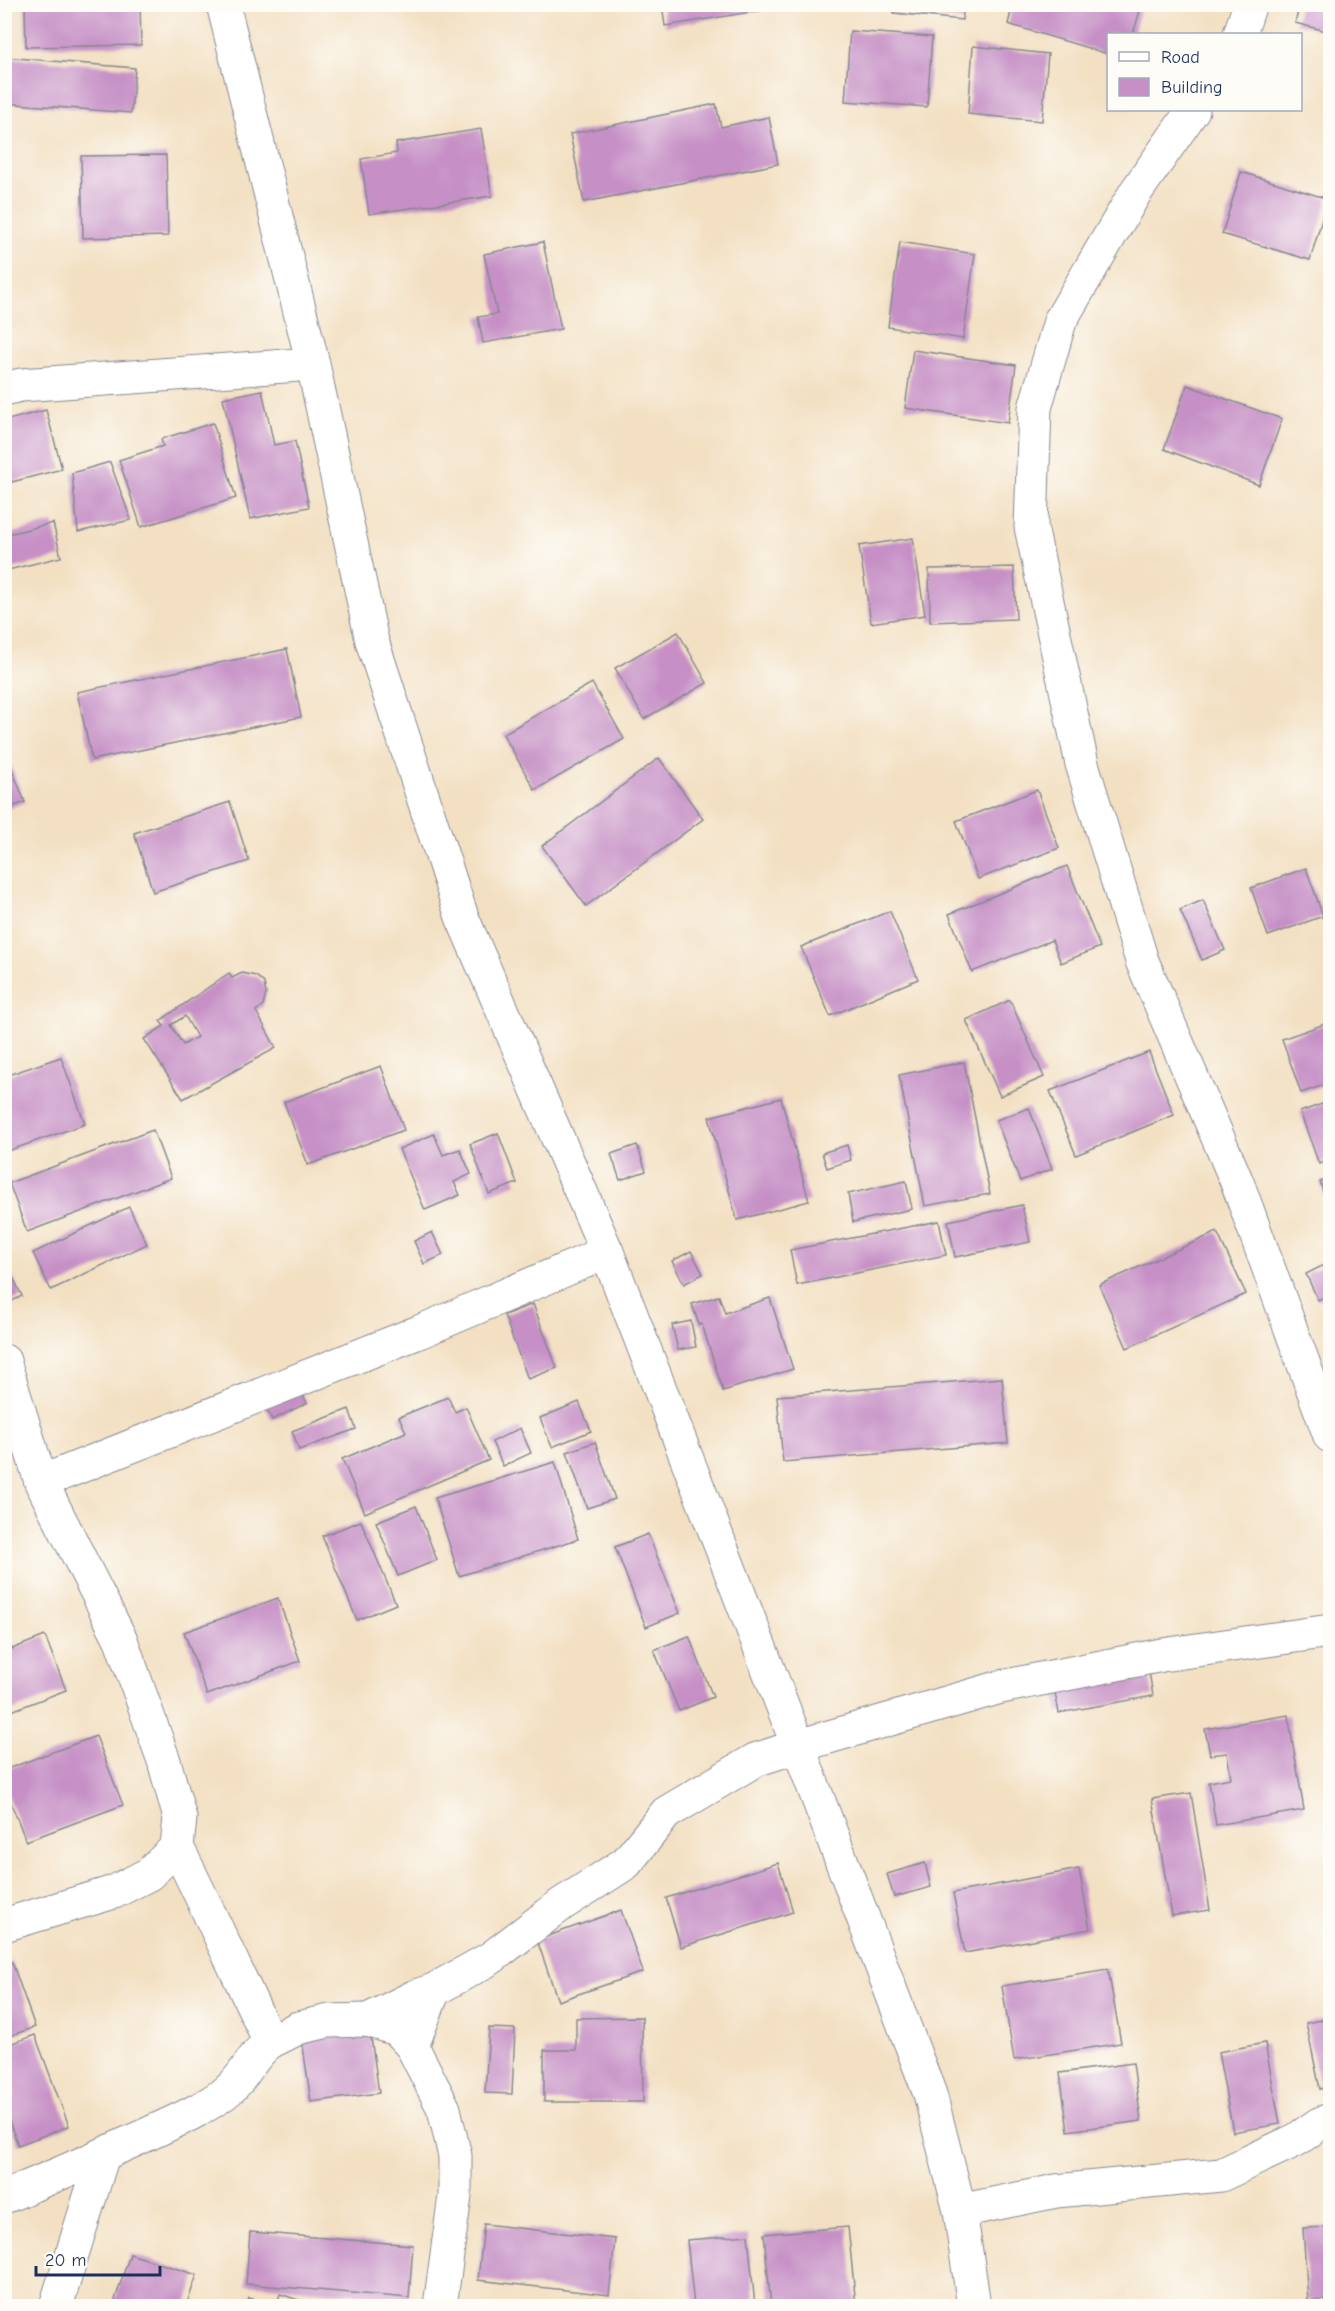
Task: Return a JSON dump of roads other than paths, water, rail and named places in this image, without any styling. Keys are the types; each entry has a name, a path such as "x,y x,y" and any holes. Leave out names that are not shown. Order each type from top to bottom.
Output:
{"street":[{"path":"223,4 313,364 372,641 462,917 607,1252 930,2094 960,2211 974,2307"},
{"path":"1240,33 1250,4"},
{"path":"1192,111 1135,193 1060,321 1035,408 1031,527 1082,764 1142,961 1237,1182 1330,1436"},
{"path":"4,389 313,364"},
{"path":"41,1482 419,1332 607,1252"},
{"path":"4,1361 41,1482 121,1640 164,1761 180,1818 177,1847 270,2042"},
{"path":"368,2020 416,1996 434,1990 491,1958 562,1904 626,1863 666,1813 755,1760 1001,1687 1162,1655 1330,1631"},
{"path":"4,1925 114,1892 149,1874 177,1847"},
{"path":"412,2046 434,1990"},
{"path":"4,2197 103,2156 184,2117 225,2093 240,2079 257,2051 298,2028 329,2021 368,2020 396,2029 412,2046 444,2109 455,2156 455,2196 440,2307"},
{"path":"960,2211 1056,2191 1221,2175 1296,2140 1319,2124 1330,2120"},
{"path":"56,2307 103,2156"}]}
